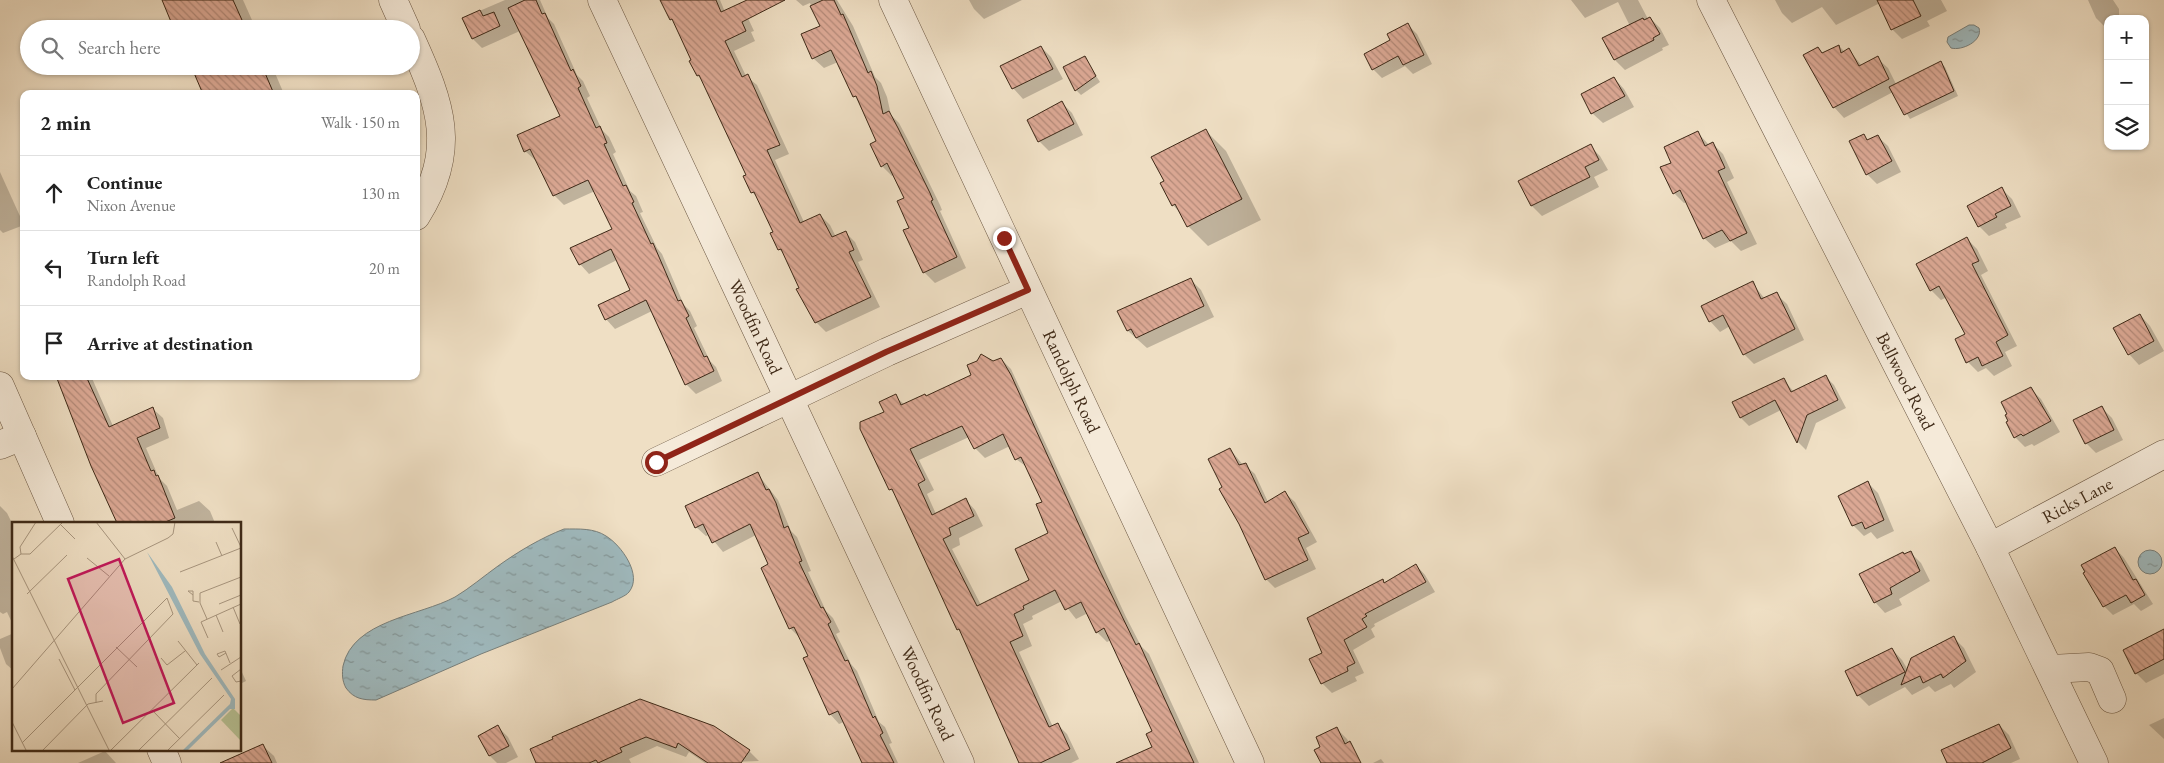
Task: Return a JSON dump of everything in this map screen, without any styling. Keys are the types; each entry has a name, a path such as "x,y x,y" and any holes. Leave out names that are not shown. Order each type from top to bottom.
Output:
{"street":[{"path":"394,0 402,20"},
{"name":"Woodfin Road","path":"602,0 960,763"},
{"name":"Randolph Road","path":"893,0 1250,763"},
{"name":"Bellwood Road","path":"1711,0 1990,547 2051,669 2094,763"},
{"path":"420,59 434,91 441,126 442,145 432,188 420,209"},
{"path":"656,462 886,352 1028,290"},
{"path":"0,386 11,441 59,522"},
{"name":"Ricks Lane","path":"1990,547 2164,454"},
{"path":"2051,669 2089,667 2100,671 2112,699"},
{"path":"161,750 167,763"}],"water":[{"path":"1969,25 1979,28 1978,37 1975,41 1961,48 1951,48 1947,42 1948,37"},
{"path":"564,529 601,533 612,540 624,553 632,569 633,585 629,592 612,602 481,654 376,700 359,698 352,695 346,688 343,666 349,651 360,638 390,621 441,604 455,597 522,550"},
{"path":"2150,550 2158,554 2162,562 2158,570 2150,574 2142,570 2138,562 2142,554"}],"building":[{"path":"162,0 233,0 242,20 170,20"},
{"path":"525,0 536,0 542,14 545,13 571,71 573,69 581,86 578,88 596,128 600,126 607,143 604,144 623,186 626,185 634,202 632,203 651,244 653,243 678,301 681,300 689,316 686,318 704,357 707,356 714,371 685,385 646,300 605,320 598,305 630,290 611,249 579,265 570,248 612,229 588,180 553,196 530,149 524,152 517,135 560,116 508,8"},
{"path":"660,0 716,0 721,12 747,0 785,0 742,22 746,31 725,41 742,77 748,74 780,145 767,150 800,223 820,214 832,237 846,231 854,250 849,252 871,297 815,323 796,289 799,288 781,249 778,250 770,233 773,232 754,192 751,193 743,176 746,175 699,75 697,76 689,61 691,60 672,19 670,20"},
{"path":"823,0 834,0 841,15 843,14 868,73 871,71 877,86 883,114 889,111 898,128 930,193 933,200 931,201 957,257 923,273 903,230 909,228 897,201 904,198 887,163 881,167 870,144 876,141 856,96 853,97 831,50 812,59 801,34 820,26 810,6"},
{"path":"1877,0 1913,0 1921,16 1891,30"},
{"path":"480,10 483,16 494,12 500,26 472,39 462,18"},
{"path":"1650,17 1660,34 1653,38 1654,40 1614,60 1602,38 1643,18 1644,20"},
{"path":"1408,23 1424,55 1403,65 1398,56 1372,70 1364,54 1390,40 1387,34"},
{"path":"1839,45 1841,53 1849,48 1859,66 1878,56 1889,79 1833,108 1803,55 1818,47 1822,53"},
{"path":"1041,46 1053,69 1012,89 1000,66"},
{"path":"1085,56 1096,76 1075,91 1063,67"},
{"path":"1941,61 1954,91 1904,115 1889,87"},
{"path":"195,75 266,75 272,90 201,90"},
{"path":"1614,77 1625,96 1591,114 1581,94"},
{"path":"1062,101 1074,124 1038,142 1027,120"},
{"path":"1206,129 1242,199 1187,227 1175,204 1172,206 1160,183 1164,181 1151,157"},
{"path":"1698,131 1705,146 1713,142 1725,168 1718,171 1747,233 1730,241 1722,230 1703,239 1680,190 1673,194 1660,167 1671,163 1664,147"},
{"path":"1864,134 1867,140 1878,135 1892,161 1866,175 1849,141"},
{"path":"1591,144 1599,160 1585,167 1590,177 1531,206 1518,181"},
{"path":"2002,187 2011,206 1995,214 1997,217 1978,227 1967,206"},
{"path":"1967,237 1979,261 1972,264 2008,335 1996,342 2003,356 1982,366 1978,357 1966,363 1955,339 1965,334 1939,286 1930,291 1916,264"},
{"path":"1191,278 1204,306 1136,338 1131,329 1127,331 1117,311"},
{"path":"1753,281 1761,299 1777,292 1795,329 1743,355 1723,315 1709,322 1701,306"},
{"path":"2140,314 2154,341 2128,355 2113,328"},
{"path":"981,354 993,361 1001,358 1011,375 1099,569 1136,645 1139,643 1194,763 1116,763 1152,747 1146,734 1152,731 1104,628 1096,633 1081,602 1065,610 1055,590 1023,606 1024,609 1014,614 1023,636 1010,642 1049,727 1058,723 1070,749 1040,763 1019,763 959,629 957,630 892,489 889,490 860,429 860,422 884,412 879,402 896,394 901,405 925,394 926,396 971,375 967,365 977,361","holes":["962,426 974,449 1003,434 1015,460 1021,457 1042,502 1036,504 1048,533 1015,549 1029,580 977,606 943,539 951,535 949,528 974,516 966,498 932,515 918,484 925,480 910,449"]},
{"path":"1826,375 1838,400 1807,415 1797,443 1775,400 1740,418 1732,402 1784,378 1791,392"},
{"path":"58,380 88,380 109,427 153,407 160,428 137,438 151,471 154,470 156,476 158,475 175,518 165,522 117,522 91,466"},
{"path":"2031,387 2051,421 2023,436 2021,434 2014,438 2006,422 2008,421 2005,415 2007,414 2001,402"},
{"path":"2102,406 2114,430 2085,444 2073,420"},
{"path":"1230,448 1239,465 1246,463 1265,503 1285,491 1309,533 1298,538 1308,560 1265,580 1239,524 1219,489 1222,487 1208,459"},
{"path":"758,472 766,490 769,489 776,503 784,528 788,526 802,561 799,562 821,608 823,607 831,622 828,624 845,661 848,660 873,718 875,716 883,733 880,735 894,763 862,763 838,711 829,715 803,658 808,656 794,627 789,629 761,568 768,564 750,524 712,543 703,524 695,528 685,506"},
{"path":"1868,481 1884,520 1865,529 1862,522 1852,526 1838,496"},
{"path":"2115,547 2133,580 2136,579 2145,595 2131,603 2126,595 2103,607 2083,573 2085,572 2081,565"},
{"path":"1911,551 1920,571 1890,588 1892,594 1874,603 1859,574 1903,552 1904,554"},
{"path":"1416,564 1426,582 1365,614 1367,616 1362,619 1367,627 1344,640 1355,663 1347,667 1348,671 1321,684 1309,659 1322,653 1307,618 1383,579 1384,583"},
{"path":"2164,629 2164,659 2135,674 2123,650"},
{"path":"1954,636 1966,661 1943,678 1941,674 1923,683 1920,676 1901,685 1911,658"},
{"path":"1892,648 1905,672 1857,696 1845,671"},
{"path":"640,699 714,726 750,750 741,763 708,763 678,743 676,748 646,737 620,748 622,752 598,763 596,760 589,763 536,763 530,749 553,739 552,737"},
{"path":"1999,724 2011,748 1982,763 1947,763 1941,750"},
{"path":"498,725 509,746 489,756 478,736"},
{"path":"1337,727 1345,744 1350,741 1361,763 1321,763 1314,750 1320,747 1316,737"},
{"path":"263,744 272,763 220,763"}],"route":[{"path":"656,462 886,352 1028,290 1004,238"}]}
